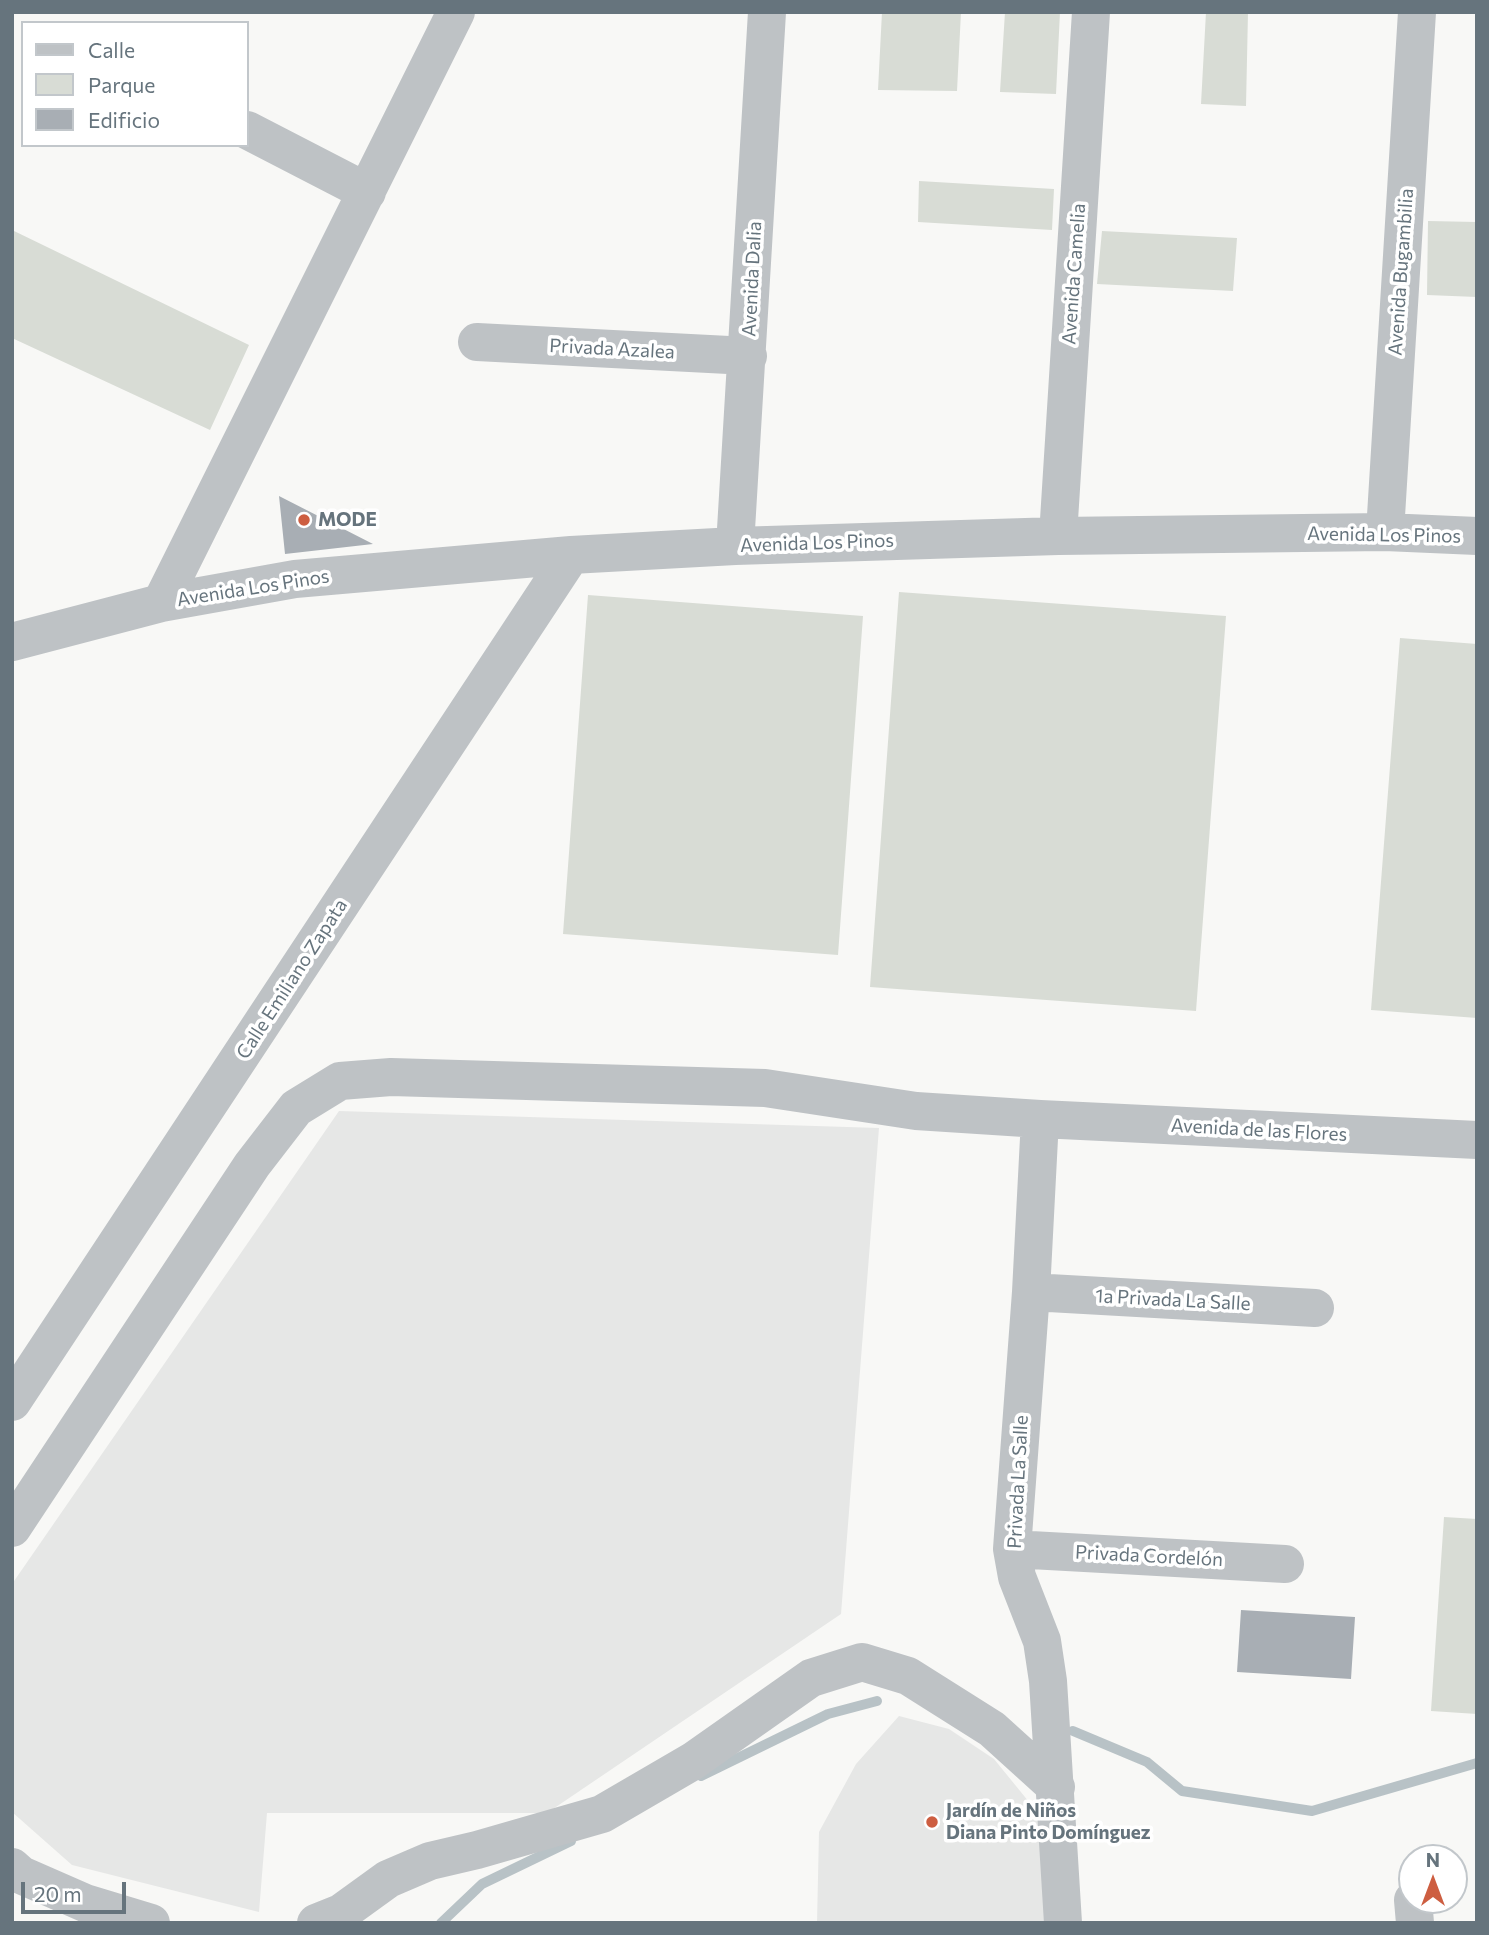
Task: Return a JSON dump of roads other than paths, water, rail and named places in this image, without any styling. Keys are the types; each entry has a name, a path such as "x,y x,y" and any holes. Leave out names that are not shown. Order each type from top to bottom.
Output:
{"street":[{"name":"Avenida Los Pinos","path":"161,603 456,12"},
{"name":"Avenida Dalia","path":"735,546 767,12"},
{"name":"Avenida Camelia","path":"1058,536 1091,12"},
{"name":"Avenida Bugambilia","path":"1385,532 1417,12"},
{"path":"248,131 368,192"},
{"name":"Privada Azalea","path":"477,342 748,356"},
{"name":"Avenida Los Pinos","path":"12,642 161,603 295,579 571,555 735,546 1058,536 1385,532 1477,536"},
{"name":"Calle Emiliano Zapata","path":"12,1402 571,555"},
{"name":"Avenida de las Flores","path":"12,1528 252,1165 296,1108 341,1081 391,1077 765,1088 916,1111 1477,1140"},
{"name":"Privada La Salle","path":"1040,1119 1031,1292 1012,1549 1017,1577 1042,1641 1049,1693 1063,1923"},
{"name":"1a Privada La Salle","path":"1031,1292 1315,1308"},
{"name":"Privada Cordelón","path":"1012,1549 1285,1564"},
{"path":"316,1923 341,1913 388,1879 430,1861 602,1814 693,1761 811,1678 862,1662 908,1676 992,1729 1056,1787"},
{"path":"12,1867 21,1875 85,1903 151,1923"}],"waterway":[{"path":"701,1776 828,1714 877,1701"},
{"path":"1073,1731 1147,1762 1182,1791 1312,1811 1477,1763"},
{"path":"441,1923 482,1884 571,1841"}],"place":[{"name":"MODE","path":"304,520"},
{"name":"Jardín de Niños Diana Pinto Domínguez","path":"932,1822"}]}
